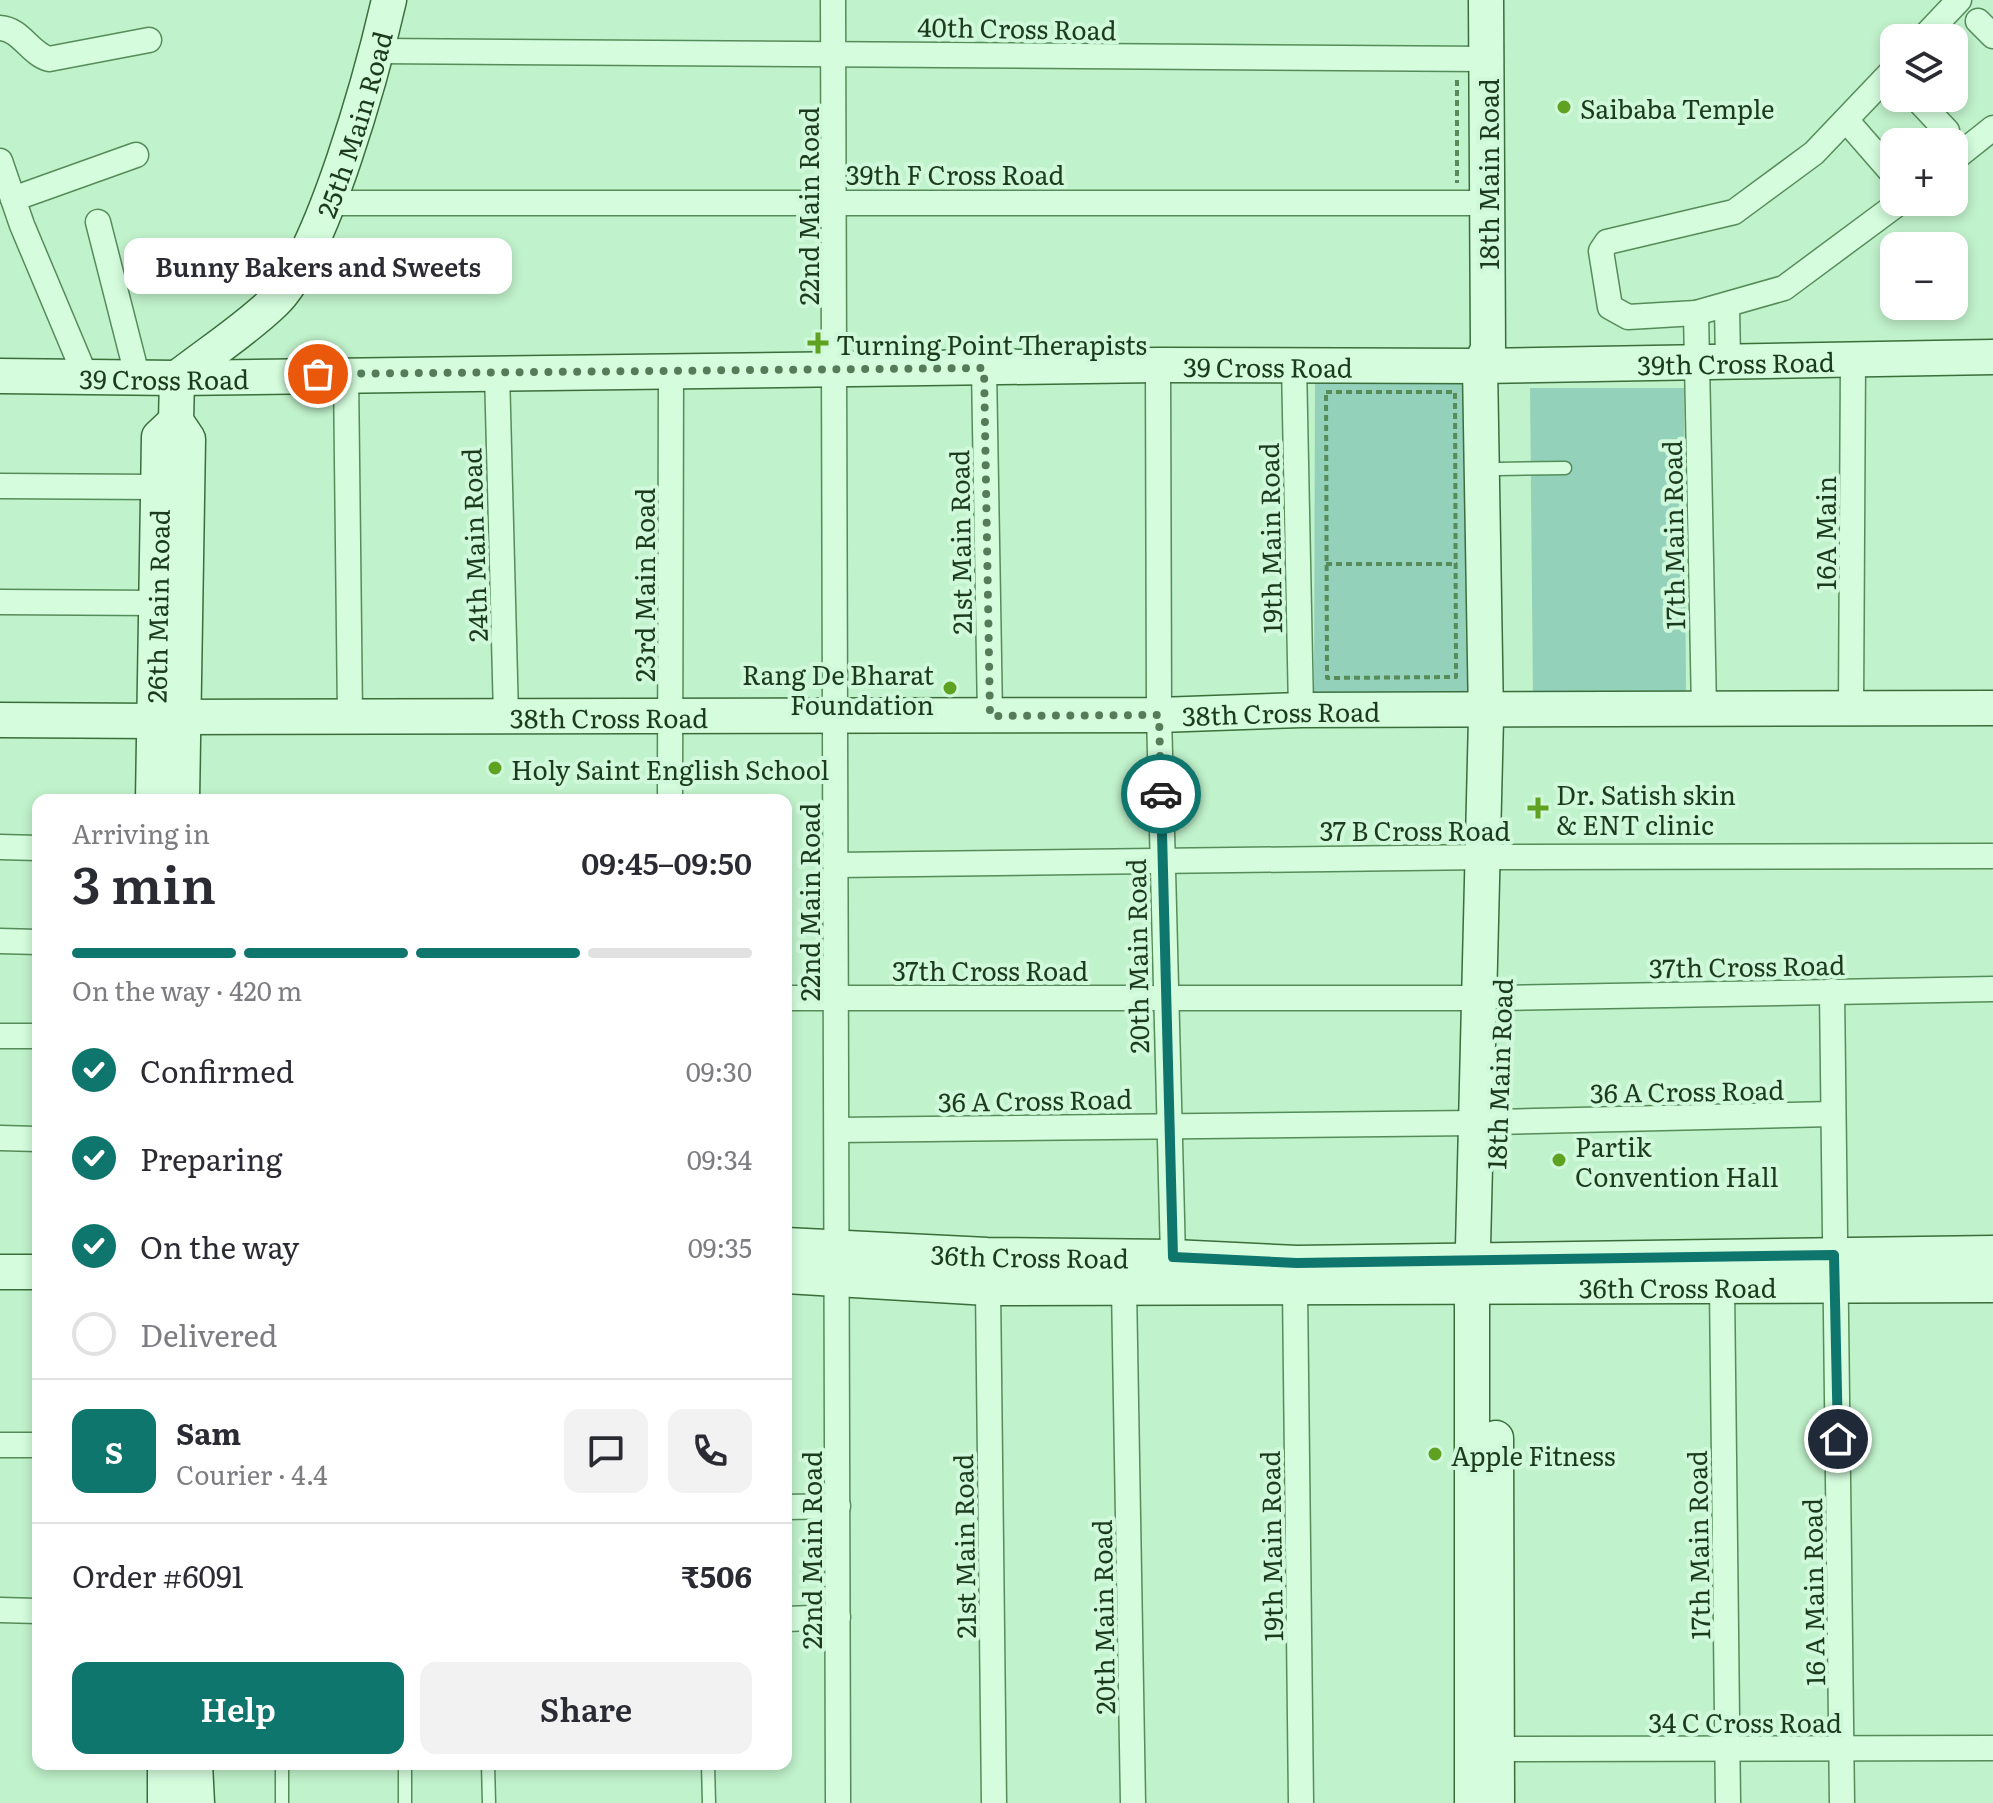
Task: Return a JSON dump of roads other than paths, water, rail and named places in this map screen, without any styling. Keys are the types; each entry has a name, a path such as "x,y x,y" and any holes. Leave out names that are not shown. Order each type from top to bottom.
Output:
{"street":[{"name":"25th Main Road","path":"177,378 275,301 298,270 327,203 378,51 389,0"},
{"name":"22nd Main Road","path":"833,0 838,1803"},
{"name":"18th Main Road","path":"1472,1803 1484,1273 1484,1122 1492,998 1499,469 1472,200 1486,59 1486,0"},
{"path":"1936,24 1959,0"},
{"path":"0,28 10,29 41,57 49,59 149,40"},
{"name":"40th Cross Road","path":"378,51 1486,59"},
{"path":"1880,84 1814,153 1734,212 1607,242 1601,251 1610,307 1628,317 1696,313 1727,307 1784,288 1881,216"},
{"path":"1929,112 1944,128"},
{"path":"1846,120 1880,159"},
{"path":"1968,148 1993,128"},
{"path":"13,199 136,155"},
{"path":"0,161 85,375"},
{"name":"39th F Cross Road","path":"327,203 1472,200"},
{"path":"98,222 137,375"},
{"path":"1712,360 1727,307"},
{"path":"1696,313 1712,360"},
{"name":"39th Cross Road","path":"1489,360 1993,357"},
{"name":"16A Main","path":"1851,708 1853,359"},
{"name":"18th Main Road","path":"1489,360 1494,709"},
{"name":"39 Cross Road","path":"0,376 137,375 177,378 1489,360"},
{"name":"17th Main Road","path":"1704,709 1712,360"},
{"name":"19th Main Road","path":"1294,364 1301,710"},
{"name":"20th Main Road","path":"1158,365 1159,715 1173,1257"},
{"name":"21st Main Road","path":"984,368 990,716"},
{"name":"23rd Main Road","path":"670,794 671,371"},
{"name":"24th Main Road","path":"497,372 506,716"},
{"path":"346,374 350,716"},
{"name":"26th Main Road","path":"154,794 170,719 188,439 176,421 177,378"},
{"name":"26th Main Road","path":"176,421 159,437 158,603 181,794"},
{"path":"0,486 158,487"},
{"path":"0,602 158,603"},
{"name":"38th Cross Road","path":"0,720 1993,708"},
{"path":"0,847 32,848"},
{"name":"37 B Cross Road","path":"836,865 1162,859 1993,856"},
{"path":"0,941 32,942"},
{"name":"37th Cross Road","path":"792,998 1492,998 1993,989"},
{"name":"16 A Main Road","path":"1832,991 1842,1803"},
{"path":"0,1036 32,1036"},
{"name":"36 A Cross Road","path":"837,1130 1833,1114"},
{"path":"0,1138 32,1139"},
{"name":"36th Cross Road","path":"792,1247 836,1262 988,1288 1295,1289 1484,1273 1836,1270 1993,1285"},
{"name":"36th Cross Road","path":"792,1274 836,1262 987,1255 1173,1257 1722,1287 1836,1270 1993,1253"},
{"path":"0,1272 32,1272"},
{"name":"18th Main Road","path":"1484,1273 1497,1803"},
{"name":"20th Main Road","path":"1124,1287 1133,1803"},
{"name":"17th Main Road","path":"1722,1287 1728,1803"},
{"name":"21st Main Road","path":"988,1288 994,1803"},
{"name":"19th Main Road","path":"1295,1289 1301,1803"},
{"path":"0,1445 32,1445"},
{"path":"792,1507 838,1506"},
{"path":"0,1610 32,1611"},
{"path":"792,1619 838,1617"},
{"name":"34 C Cross Road","path":"1497,1749 1993,1748"},
{"path":"165,1770 165,1803"},
{"path":"195,1770 197,1803"}],"lane":[{"path":"1499,469 1565,468"},
{"path":"282,1770 282,1803"},
{"path":"405,1770 405,1803"},
{"path":"488,1770 489,1803"},
{"path":"708,1770 709,1803"}],"place":[{"name":"Saibaba Temple","path":"1564,107"},
{"name":"Turning Point Therapists","path":"818,343"},
{"name":"Bunny Bakers and Sweets","path":"318,374"},
{"name":"Rang De Bharat Foundation","path":"950,688"},
{"name":"Holy Saint English School","path":"495,768"},
{"name":"Dr. Satish skin & ENT clinic","path":"1538,808"},
{"name":"Partik Convention Hall","path":"1559,1160"},
{"name":"Apple Fitness","path":"1435,1454"}]}
